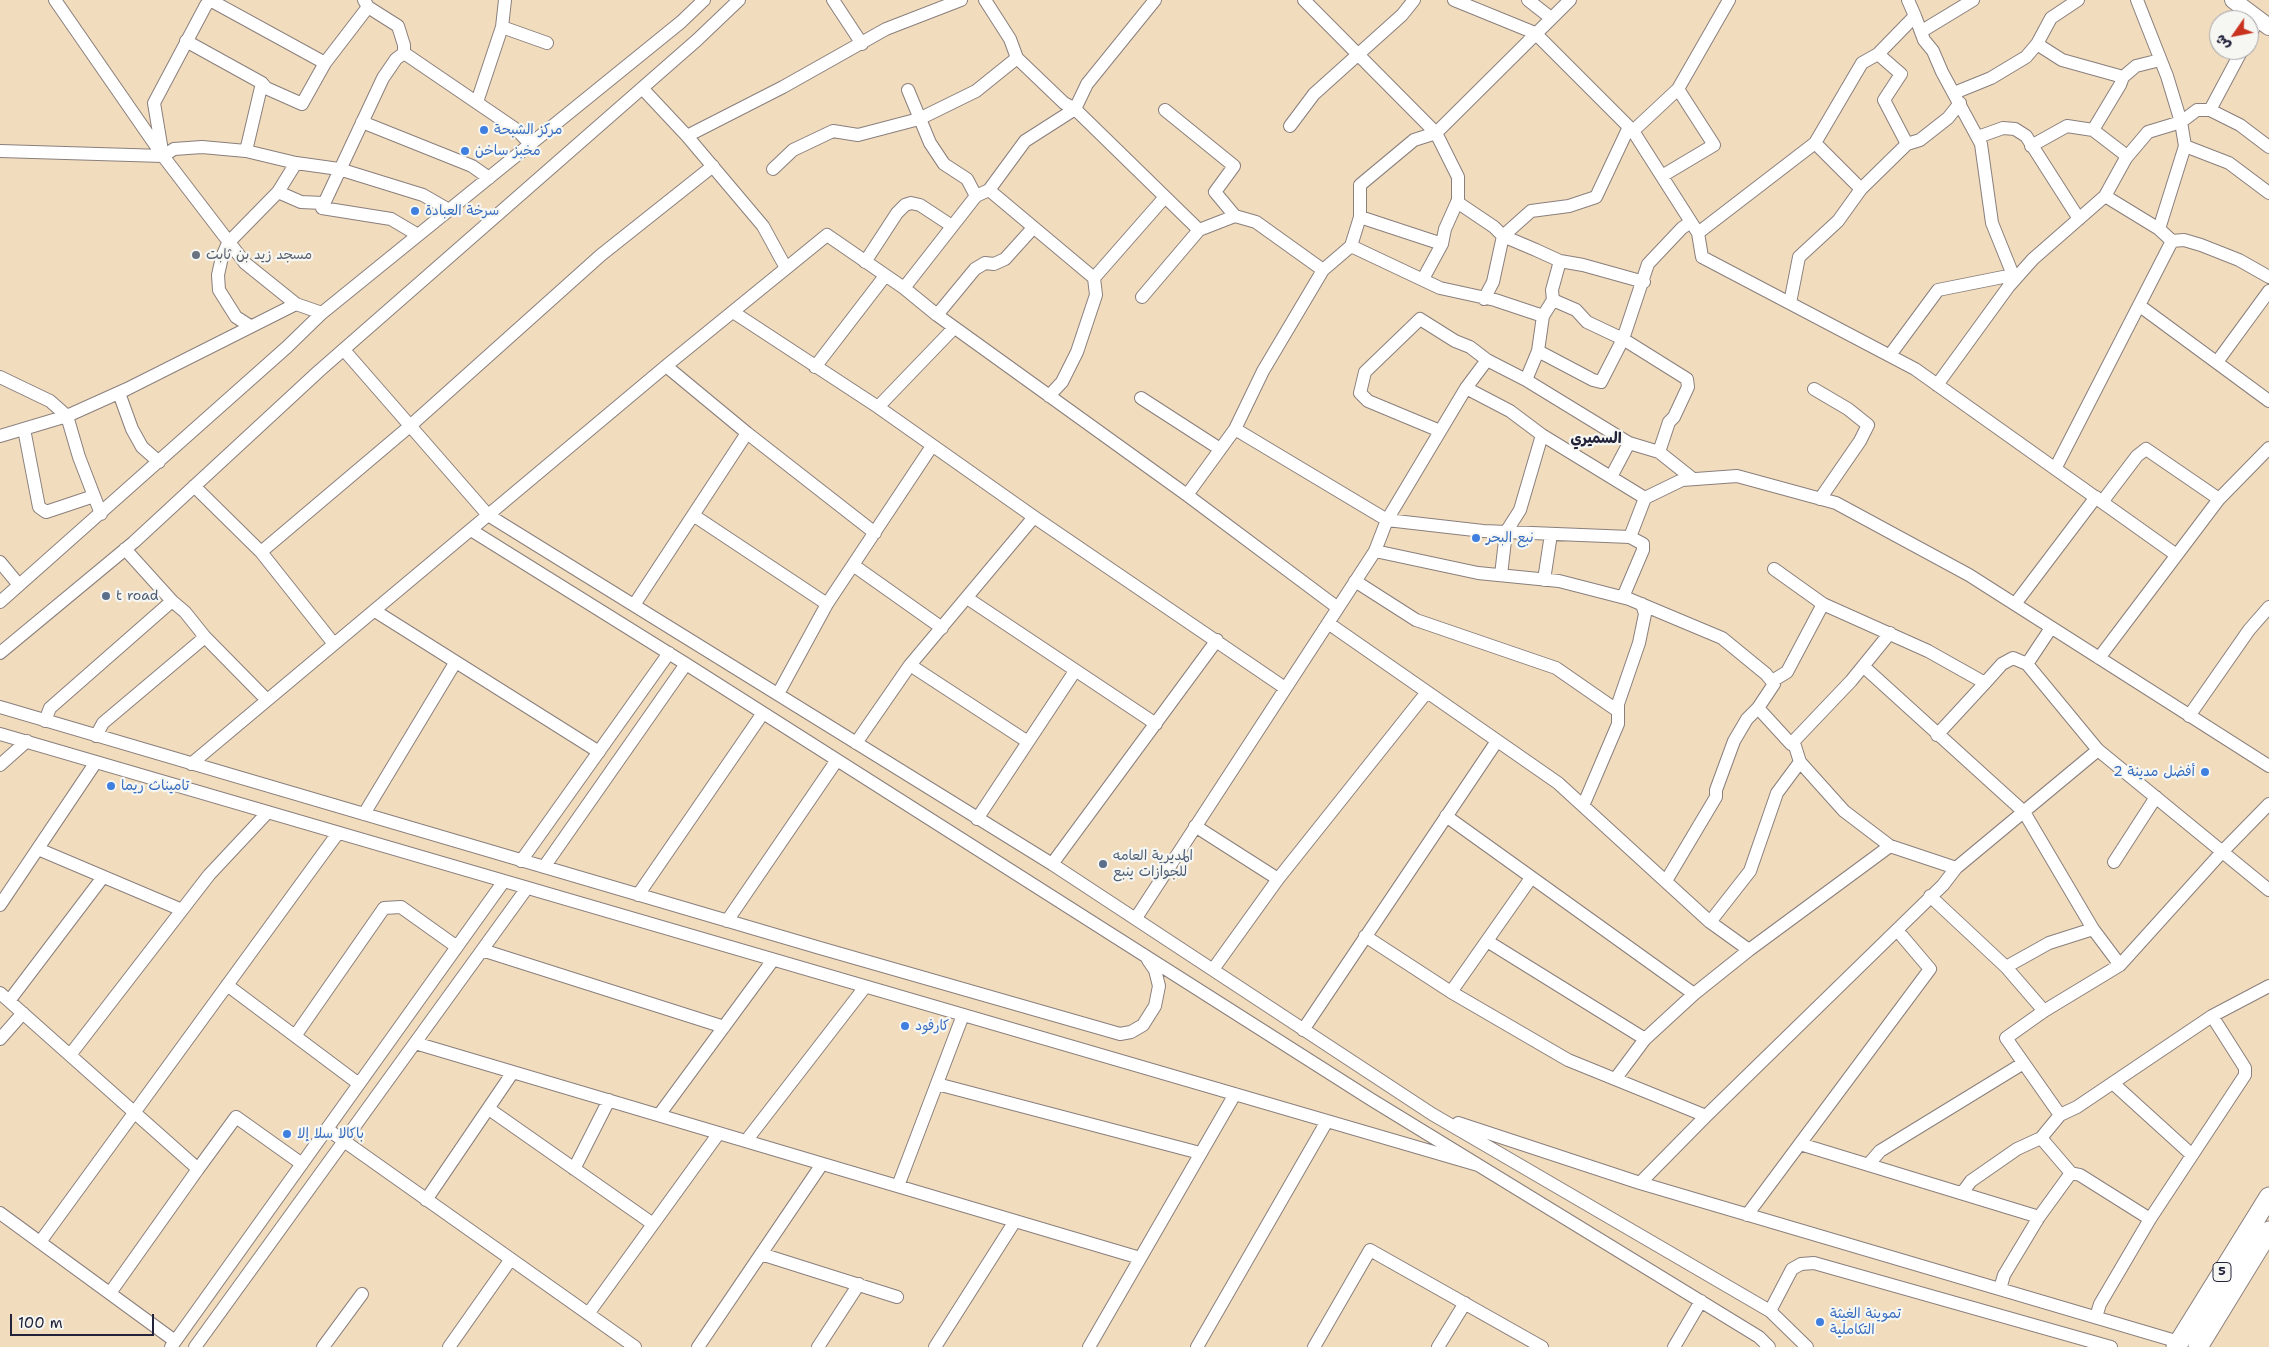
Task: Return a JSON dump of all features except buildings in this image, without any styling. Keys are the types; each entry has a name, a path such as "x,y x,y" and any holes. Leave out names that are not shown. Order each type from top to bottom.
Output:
{"highway":[{"name":"5","path":"2177,1344 2269,1197"},
{"name":"5","path":"2198,1347 2269,1231"}],"main road":[{"path":"2233,0 2264,23"}],"street":[{"path":"55,0 163,156 245,263 296,304 322,313"},
{"path":"163,156 154,103 186,42 211,0 325,63"},
{"path":"477,102 502,27 505,0"},
{"path":"0,602 101,514 322,313 681,22 704,0"},
{"path":"0,653 125,549 344,350 642,88 739,0"},
{"path":"833,0 862,44"},
{"path":"687,136 862,44 886,29 961,0"},
{"path":"985,0 1010,38 1017,58 1064,103 1075,109 1199,230"},
{"path":"904,288 976,196 988,190 1025,141 1075,109 1087,84 1155,0"},
{"path":"1290,126 1314,94 1402,15 1414,0"},
{"path":"1454,0 1535,33 1607,103 1630,130 1698,233 1702,257 1890,355 2056,467 2176,554"},
{"path":"1528,0 1551,18"},
{"path":"1187,495 1235,429 1263,371 1323,270 1351,246 1360,217 1360,184 1414,140 1436,133 1570,0"},
{"path":"1484,299 1493,282 1503,236 1531,211 1570,206 1596,197 1630,130 1678,89 1729,0"},
{"path":"1908,0 1922,30 1924,40 1933,51 1942,72 1982,144 1992,223 2011,280"},
{"path":"1922,30 1974,0"},
{"path":"1790,302 1799,257 1838,221 1861,189 1907,144 1920,140 1948,118 1957,98 2026,58 2037,44 2051,18 2078,0"},
{"path":"2137,0 2181,122 2185,146 2159,229"},
{"path":"1307,1 1436,133 1458,177 1457,202 1445,228 1442,244 1423,279"},
{"path":"186,42 262,83 266,88 302,104 325,63 366,4 398,26 404,45 404,53"},
{"path":"1698,233 1815,143 1862,63 1878,54 1915,16"},
{"path":"502,27 547,43"},
{"path":"2037,44 2062,60 2123,77"},
{"path":"404,53 431,74 477,102 517,130 530,144"},
{"path":"322,208 383,78 396,59 404,53"},
{"path":"1878,54 1901,74 1896,86 1884,100 1907,144"},
{"path":"774,169 793,150 833,131 858,135 919,119 976,91 1017,58"},
{"path":"2092,130 2123,77 2136,66 2160,60"},
{"path":"2210,110 2237,60"},
{"path":"246,150 262,83"},
{"path":"642,88 687,136 763,226 786,268"},
{"path":"1662,176 1714,145 1678,89"},
{"path":"908,90 930,143 944,164 967,179 976,196"},
{"path":"1165,110 1234,166 1215,192 1235,216 1256,222 1323,270"},
{"path":"1937,385 2011,280 2105,196 2126,158 2148,132 2181,122 2196,110 2210,110 2240,125 2269,147"},
{"path":"362,122 472,166 488,178"},
{"path":"2031,146 2067,126 2092,130 2123,153 2126,158"},
{"path":"1978,137 2003,128 2015,129 2026,136 2078,219"},
{"path":"1815,143 1861,189"},
{"path":"2185,146 2229,163 2269,193"},
{"path":"0,151 163,156 174,149 202,147 246,150 296,163 339,169 423,195 449,210"},
{"path":"250,326 236,317 219,290 218,275 222,257 228,243 278,192 296,163"},
{"path":"261,552 410,426 601,255 713,166"},
{"path":"988,190 1094,278 1096,295 1077,352 1062,382 1049,396"},
{"path":"278,192 301,202 322,203 322,208"},
{"path":"2105,196 2159,229 2172,241 2184,240 2201,245 2239,260 2269,277"},
{"path":"1094,278 1165,197"},
{"path":"1457,202 1494,227 1503,236 1560,261 1583,264 1644,282"},
{"path":"865,262 897,213 905,205 911,203 920,205 952,226"},
{"path":"322,208 391,219 418,235"},
{"path":"1142,297 1199,230 1235,216"},
{"path":"1360,217 1431,242 1442,244"},
{"path":"1538,351 1593,380 1601,382 1623,339 1644,282 1648,264 1682,228 1691,222"},
{"path":"937,315 975,269 985,263 994,264 1005,258 1032,228"},
{"path":"191,764 666,366 827,235 904,288 954,328 1187,495 1338,608"},
{"path":"2056,467 2172,241"},
{"path":"1351,246 1440,288 1495,300 1543,316"},
{"path":"1526,380 1538,351 1543,316 1553,300 1552,290 1560,261"},
{"path":"815,367 885,276"},
{"path":"1890,355 1938,290 2011,280"},
{"path":"2217,362 2269,291"},
{"path":"1553,300 1576,310 1587,322 1623,339 1687,379 1688,387 1674,417 1669,422 1659,452"},
{"path":"0,436 66,416 119,393 296,304"},
{"path":"2140,306 2269,401"},
{"path":"733,312 878,408 1034,517 1286,688"},
{"path":"1440,431 1368,401 1360,393 1364,372 1420,319 1455,341 1470,347 1487,360 1526,380 1629,443 1659,452 1693,479"},
{"path":"878,408 954,328"},
{"path":"344,350 488,515 1052,864 1214,968 1303,1030 1432,1114 1770,1311 1807,1347"},
{"path":"1136,918 1375,551 1387,520 1466,388 1487,360"},
{"path":"666,366 747,433 874,533"},
{"path":"0,377 50,401 66,416 101,514"},
{"path":"1466,388 1510,412 1542,435 1645,498"},
{"path":"1814,389 1848,409 1868,426 1860,441 1820,499"},
{"path":"119,393 138,441 158,462"},
{"path":"1141,398 1220,449"},
{"path":"24,428 39,506 46,512 94,496"},
{"path":"1235,429 1387,520 1506,532 1630,537 1643,544 1643,550 1623,597"},
{"path":"634,605 747,433"},
{"path":"1501,575 1506,532 1520,510 1542,435"},
{"path":"1611,477 1629,443"},
{"path":"778,694 827,604 932,446"},
{"path":"2099,658 2219,499 2269,448"},
{"path":"2015,604 2099,499 2137,456 2146,449 2219,499"},
{"path":"1630,537 1645,498 1682,480 1737,476 1836,503 1936,557 2015,604 2189,716 2268,764"},
{"path":"194,486 261,552 334,644"},
{"path":"693,515 827,604"},
{"path":"856,743 910,665 1034,517"},
{"path":"471,530 669,653 1478,1165 1759,1336 1769,1347"},
{"path":"1544,580 1551,534"},
{"path":"125,549 172,601 185,612 204,637 267,700"},
{"path":"1375,551 1478,573 1544,580 1623,597 1722,638 1772,681 1774,684 1758,708 1747,719 1734,741 1716,790 1716,797 1666,881"},
{"path":"0,562 19,585"},
{"path":"853,565 942,628"},
{"path":"1774,569 1823,604 1928,651 1986,683"},
{"path":"1355,581 1416,620 1556,668 1618,711"},
{"path":"967,598 1156,724"},
{"path":"45,720 50,708 172,601"},
{"path":"1583,806 1618,724 1618,704 1639,643 1645,614 1642,604"},
{"path":"1772,681 1787,672 1823,604"},
{"path":"2189,716 2249,630 2269,607"},
{"path":"375,611 599,752"},
{"path":"1328,623 1558,783 1710,922 1749,950"},
{"path":"2027,664 2051,628"},
{"path":"1791,744 1863,666 1890,633"},
{"path":"96,736 103,723 204,637"},
{"path":"1052,864 1217,640"},
{"path":"521,860 669,653"},
{"path":"1937,735 2002,664 2013,658 2027,664 2098,750 2269,890"},
{"path":"364,814 455,662"},
{"path":"544,867 686,664"},
{"path":"910,665 1028,742"},
{"path":"1863,666 2024,812 2093,929 2120,965"},
{"path":"977,819 1075,670"},
{"path":"1214,968 1278,879 1427,692"},
{"path":"0,707 727,921 1120,1034 1131,1032 1142,1026 1158,997 1159,986 1155,970 1145,956"},
{"path":"1758,708 1794,746 1800,762 1844,811 1890,846 1956,868"},
{"path":"638,895 763,713"},
{"path":"2,737 96,762 1478,1165"},
{"path":"1303,1030 1497,741"},
{"path":"0,765 26,742"},
{"path":"1640,1183 1956,868 2098,750"},
{"path":"727,921 838,760"},
{"path":"0,905 96,762"},
{"path":"1710,922 1750,871 1777,793 1800,762"},
{"path":"2114,862 2156,797"},
{"path":"2060,1115 2022,1064 2006,1038 2044,1011 2120,965 2222,852 2269,804"},
{"path":"70,1055 209,875 268,812"},
{"path":"1446,816 1694,994"},
{"path":"1195,826 1278,879"},
{"path":"40,1242 338,833"},
{"path":"1616,1078 1645,1039 1694,994 1749,950 1890,846"},
{"path":"38,849 182,910"},
{"path":"103,876 5,997 198,1168"},
{"path":"1452,992 1531,878"},
{"path":"0,1213 110,1293 173,1344 504,881"},
{"path":"195,1347 527,888"},
{"path":"1930,896 2006,967 2044,1011"},
{"path":"295,1036 384,908 401,906 458,946"},
{"path":"2006,967 2049,943 2093,929"},
{"path":"1365,936 1452,992 1568,1060 1706,1116"},
{"path":"1747,1215 1930,969 1902,936"},
{"path":"1487,941 1645,1039"},
{"path":"482,950 724,1027"},
{"path":"659,1115 773,960"},
{"path":"227,985 359,1084"},
{"path":"746,1141 865,986"},
{"path":"1962,1193 1971,1182 2017,1149 2041,1138 2060,1115 2076,1107 2212,1016 2269,986"},
{"path":"0,1039 23,1013"},
{"path":"898,1186 963,1015"},
{"path":"2096,1317 2100,1304 2150,1219 2246,1075 2245,1068 2212,1016"},
{"path":"415,1043 1140,1258"},
{"path":"1868,1165 1880,1151 2022,1064"},
{"path":"426,1200 513,1072"},
{"path":"937,1084 1200,1154"},
{"path":"2116,1086 2192,1155"},
{"path":"1089,1347 1234,1094"},
{"path":"574,1169 609,1100"},
{"path":"489,1108 653,1224"},
{"path":"1432,1114 1640,1183 2096,1317 2177,1344"},
{"path":"110,1293 236,1117 302,1164"},
{"path":"1197,1347 1327,1121"},
{"path":"326,1130 635,1347"},
{"path":"588,1314 719,1133"},
{"path":"2041,1138 2071,1173 2080,1176 2150,1219"},
{"path":"1800,1144 2039,1217"},
{"path":"698,1347 822,1164"},
{"path":"2000,1289 2004,1275 2039,1217 2071,1173"},
{"path":"935,1347 1015,1221"},
{"path":"1314,1347 1370,1250 1542,1347"},
{"path":"761,1254 897,1297"},
{"path":"449,1347 511,1260"},
{"path":"1770,1311 1792,1268 1802,1264 1814,1263 2111,1347"},
{"path":"818,1347 859,1284"},
{"path":"323,1347 362,1294"},
{"path":"1674,1347 1701,1301"},
{"path":"1438,1347 1465,1303"}],"place":[{"name":"مركز الشبحة","path":"484,130"},
{"name":"مخبز ساخن","path":"465,151"},
{"name":"سرخة العبادة","path":"415,211"},
{"name":"مسجد زيد بن ثابت","path":"196,255"},
{"name":"نبع البحر","path":"1476,538"},
{"name":"t road","path":"106,596"},
{"name":"2 أفضل مدينة","path":"2205,772"},
{"name":"تاميناث ريما","path":"111,786"},
{"name":"المديرية العامه للجوازات ينبع","path":"1103,864"},
{"name":"كارفود","path":"905,1026"},
{"name":"باكالا سلا إلا","path":"287,1134"},
{"name":"تموينة الغيثة التكاملية","path":"1820,1322"}],"district":[{"name":"السميري","path":"1596,439"}]}
